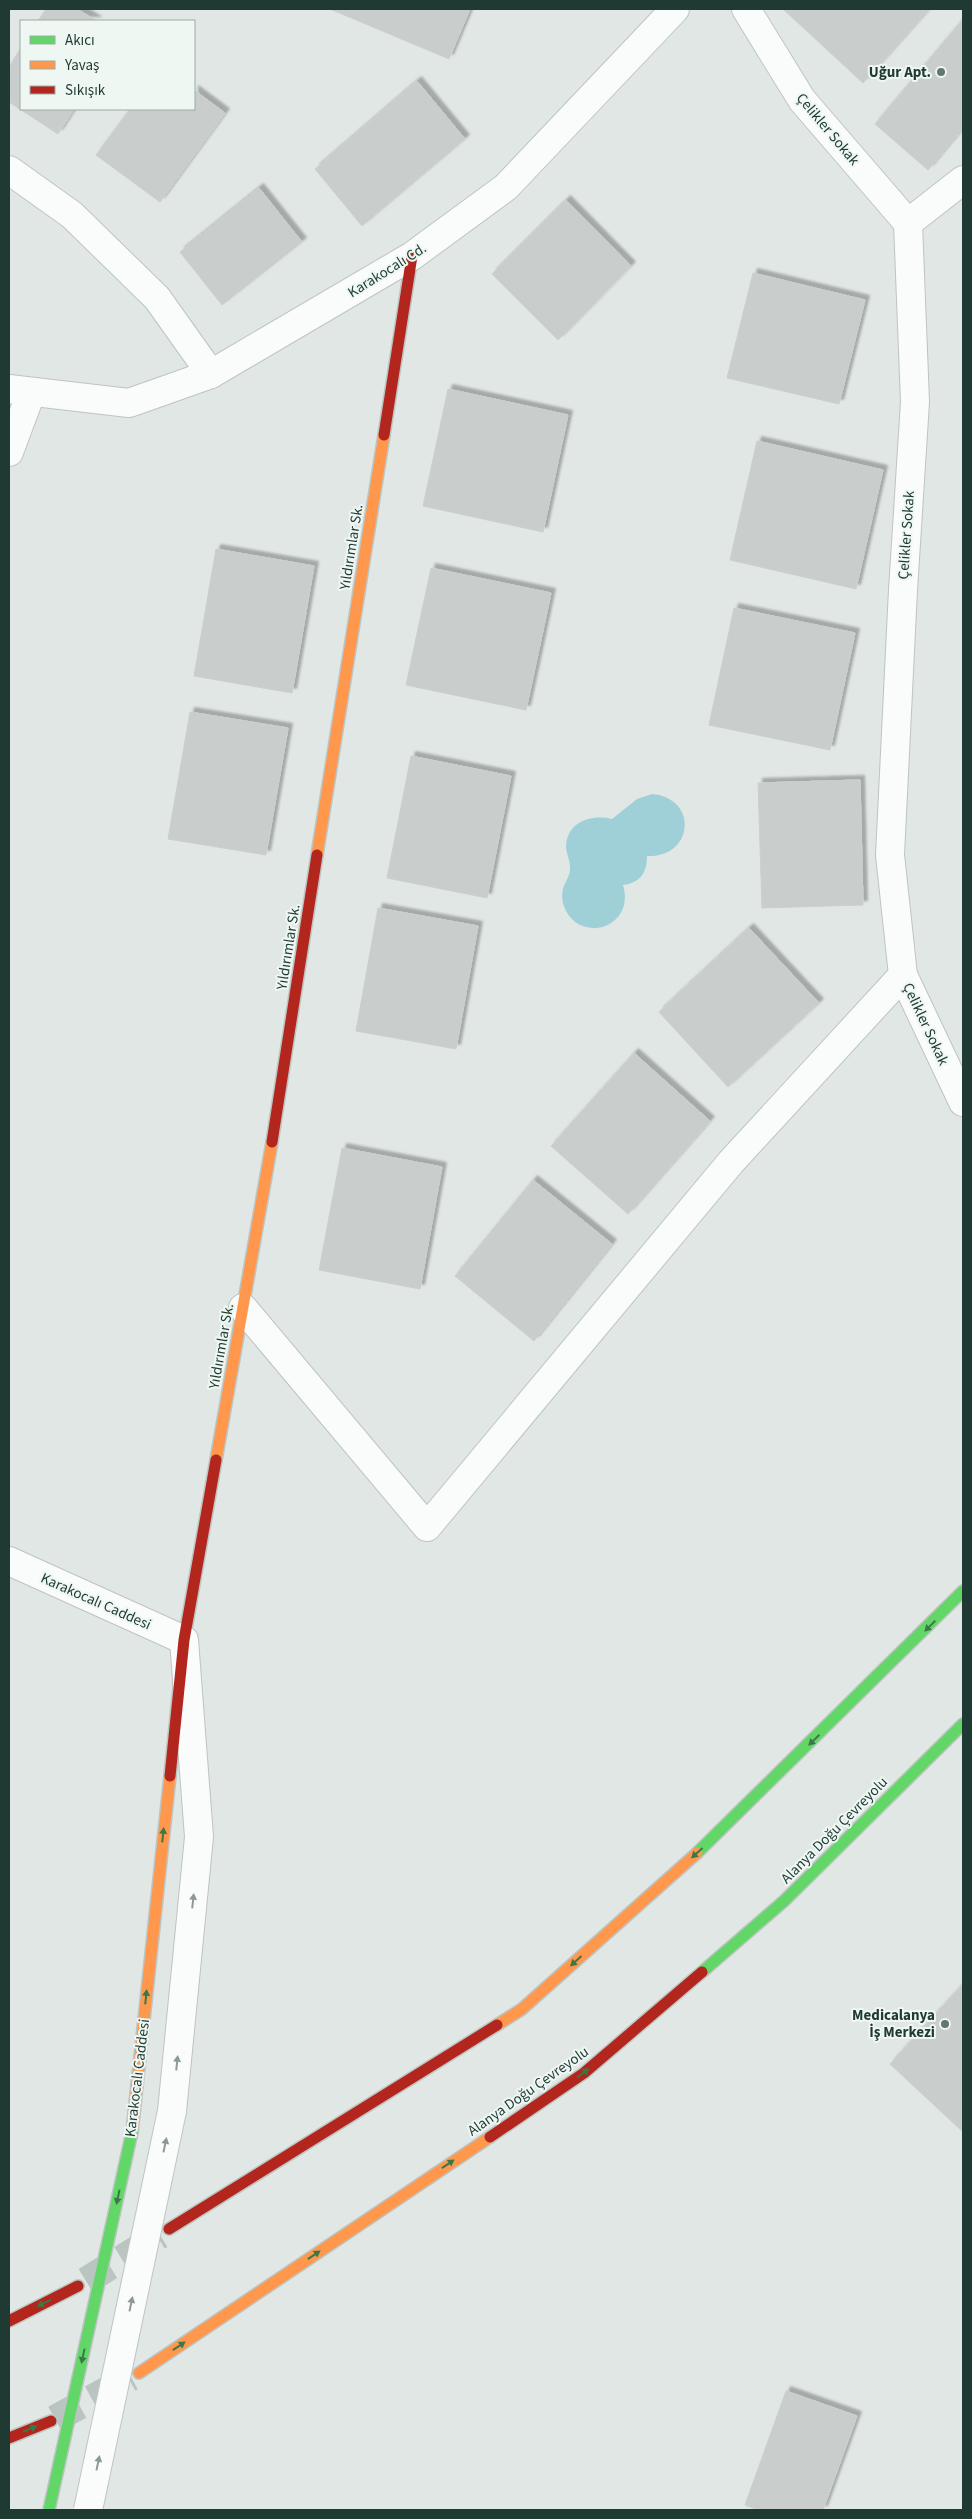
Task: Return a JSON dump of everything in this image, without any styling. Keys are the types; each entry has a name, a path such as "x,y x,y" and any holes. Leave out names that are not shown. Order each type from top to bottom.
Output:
{"main road":[{"name":"Yıldırımlar Sk.","path":"184,1640 270,1158 412,256"},
{"path":"170,2229 522,2009 705,1846 931,1625 963,1591"},
{"name":"Karakocalı Caddesi","path":"49,2510 132,2132 184,1640"},
{"name":"Alanya Doğu Çevreyolu","path":"139,2373 584,2073 784,1901 963,1724"},
{"path":"9,2320 78,2286"},
{"path":"9,2438 51,2420"}],"street":[{"name":"Karakocalı Cd.","path":"20,391 130,403 212,374 412,256 506,187 675,9"},
{"name":"Çelikler Sokak","path":"746,9 802,100 908,223 915,402 903,590 890,855 903,975 963,1102"},
{"path":"9,170 72,215 157,298 212,374"},
{"path":"908,223 963,180"},
{"path":"9,452 20,391"},
{"path":"243,1308 427,1527 731,1162 903,975"},
{"name":"Karakocalı Caddesi","path":"9,1561 184,1640"},
{"path":"88,2510 172,2111 199,1837 184,1640"}],"water":[{"path":"652,794 667,798 678,806 683,816 685,827 682,838 674,848 663,854 647,856 646,867 641,876 634,882 623,885 624,904 621,913 615,920 598,928 580,925 575,922 564,907 562,895 570,870 566,848 570,832 575,826 588,819 612,819 637,799"}],"building":[{"path":"46,9 77,9 95,20 39,20"},
{"path":"330,9 470,9 449,59"},
{"path":"783,9 929,9 863,83"},
{"name":"Uğur Apt.","path":"963,19 963,128 928,170 875,124"},
{"path":"20,50 20,109 9,102 9,67"},
{"path":"417,81 465,139 362,226 315,169"},
{"path":"195,91 225,113 160,202 96,155 129,110 195,110"},
{"path":"21,110 73,110 58,134"},
{"path":"259,188 302,242 222,305 180,252"},
{"path":"566,200 631,266 558,340 492,274"},
{"path":"753,273 865,300 839,404 727,378"},
{"path":"448,389 568,415 543,532 423,506"},
{"path":"757,441 883,470 856,589 730,560"},
{"path":"216,549 314,566 292,693 194,676"},
{"path":"431,568 551,593 526,710 406,685"},
{"path":"734,608 855,633 830,750 709,725"},
{"path":"190,712 288,728 266,855 168,839"},
{"path":"411,756 511,776 487,898 387,878"},
{"path":"860,780 863,905 762,908 758,783"},
{"path":"378,908 478,926 456,1049 356,1031"},
{"path":"749,928 819,1003 728,1087 659,1012"},
{"path":"634,1053 710,1121 628,1214 551,1146"},
{"path":"342,1148 442,1167 420,1289 319,1270"},
{"path":"533,1180 612,1244 534,1341 455,1276"},
{"name":"Medicalanya İş Merkezi","path":"963,1984 963,2132 890,2064"},
{"path":"786,2391 857,2416 823,2510 758,2510 745,2505"}],"tunnel":[{"path":"86,2281 160,2235"},
{"path":"55,2419 131,2377"}],"traffic: fast":[{"path":"697,1853 963,1591"},
{"path":"702,1972 784,1901 963,1724"},
{"path":"49,2510 132,2132"}],"traffic: slow":[{"path":"317,855 384,435"},
{"path":"216,1460 272,1142"},
{"path":"132,2132 170,1776"},
{"path":"497,2025 522,2009 697,1853"},
{"path":"139,2373 490,2137"}],"traffic: jam":[{"path":"384,435 412,256"},
{"path":"272,1142 317,855"},
{"path":"170,1776 184,1640 216,1460"},
{"path":"490,2137 584,2073 702,1972"},
{"path":"169,2229 497,2025"},
{"path":"9,2321 78,2286"},
{"path":"9,2438 51,2421"}],"place":[{"name":"Uğur Apt.","path":"941,72"},
{"name":"Medicalanya İş Merkezi","path":"945,2024"}]}
